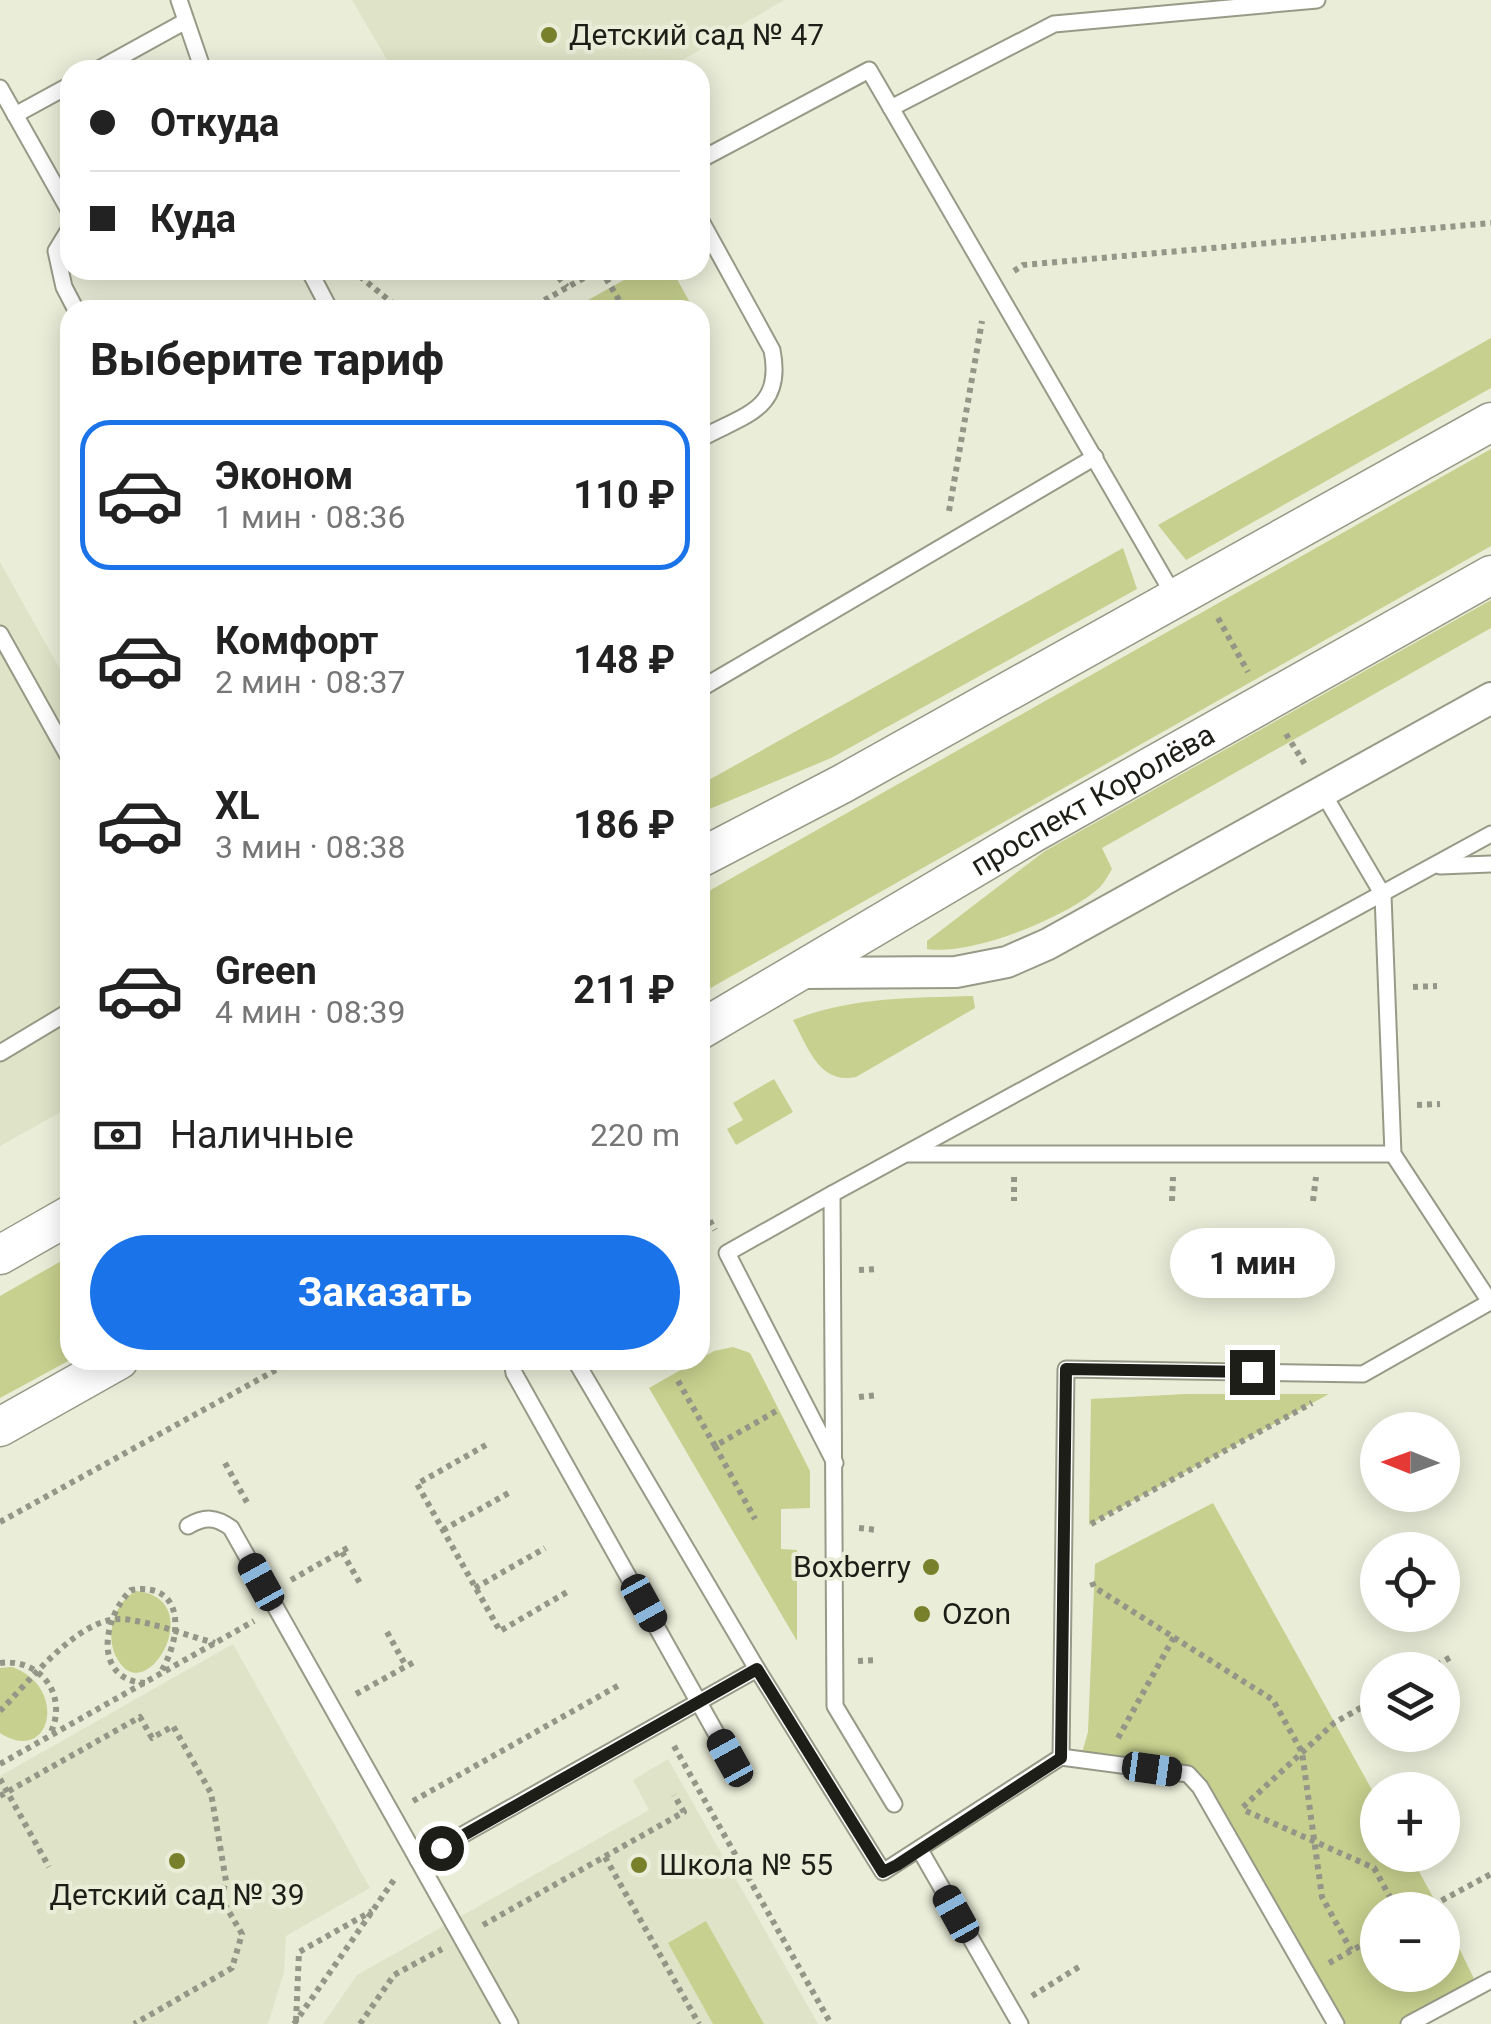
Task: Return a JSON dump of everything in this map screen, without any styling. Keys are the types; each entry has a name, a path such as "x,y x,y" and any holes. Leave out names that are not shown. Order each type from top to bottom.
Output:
{"street":[{"path":"710,853 842,784 1491,422"},
{"name":"проспект Королёва","path":"710,1024 1034,833 1491,575"},
{"path":"801,973 956,972 1007,962 1048,944 1491,698"},
{"path":"0,1255 60,1221"},
{"path":"0,1427 101,1370"}],"lane":[{"path":"179,0 199,60"},
{"path":"891,108 1054,24 1317,0"},
{"path":"115,60 184,22"},
{"path":"710,155 869,70 1095,457 1188,592"},
{"path":"0,88 60,194"},
{"path":"15,115 60,90"},
{"path":"710,238 772,350 776,371 774,389 766,402 710,433"},
{"path":"60,244 56,251 60,270"},
{"path":"710,683 1095,457"},
{"path":"0,634 60,741"},
{"path":"1061,1758 1067,1537 1066,1369 1363,1374 1490,1301 1394,1154 1383,894 1323,793"},
{"path":"835,1464 727,1253 1491,834"},
{"path":"1437,866 1491,864"},
{"path":"0,1054 60,1017"},
{"path":"904,1154 1394,1154"},
{"path":"832,1194 835,1706 894,1804"},
{"path":"514,1370 730,1758"},
{"path":"581,1370 757,1669 883,1872 1061,1758 1188,1774 1336,2024"},
{"path":"188,1526 217,1518 232,1528 510,2024"},
{"path":"418,1860 757,1669"},
{"path":"920,1850 1020,2024"},
{"path":"1409,2024 1491,1980"}],"path":[{"path":"943,546 984,308 995,284 1023,266 1491,222"},
{"path":"364,280 389,300"},
{"path":"561,280 567,287"},
{"path":"545,300 581,280"},
{"path":"1188,592 1323,793"},
{"path":"851,1270 878,1269"},
{"path":"0,1522 276,1370"},
{"path":"1351,1950 1322,1897 1302,1752 1273,1700 1094,1587 1067,1537 1363,1374"},
{"path":"678,1381 755,1519"},
{"path":"714,1446 801,1396"},
{"path":"486,1445 417,1484 475,1588 500,1631 569,1591"},
{"path":"224,1463 232,1477"},
{"path":"443,1530 512,1491"},
{"path":"290,1581 351,1546"},
{"path":"475,1588 545,1548"},
{"path":"342,1552 360,1585"},
{"path":"145,1683 125,1679 114,1670 107,1651 110,1619 131,1590 155,1590 167,1599 175,1614 176,1633 170,1657 160,1674"},
{"path":"0,1764 276,1608"},
{"path":"0,1711 80,1632 110,1619 124,1619 215,1643"},
{"path":"387,1632 406,1666"},
{"path":"1118,1736 1174,1637"},
{"path":"354,1695 416,1661"},
{"path":"0,1664 26,1664 40,1672 50,1687 56,1709 48,1737"},
{"path":"391,1814 621,1684"},
{"path":"1219,1822 1240,1808 1334,1723 1360,1708"},
{"path":"4,1794 140,1717 152,1738 172,1726 192,1760 211,1793 226,1881 221,1898 242,1934 232,1968 137,2023"},
{"path":"661,1724 830,2024"},
{"path":"0,1779 4,1794 50,1866"},
{"path":"360,2024 394,1976 684,1812 674,1796"},
{"path":"1240,1808 1374,1868 1387,1892"},
{"path":"605,1856 699,2024"},
{"path":"295,2023 402,1870 418,1860"},
{"path":"1458,1892 1491,1874"},
{"path":"295,2023 299,1952 374,1910"},
{"path":"1011,2009 1082,1965"}],"shaded area":[{"name":"Детский сад № 47","path":"352,0 784,0 683,60 387,60"},
{"path":"0,562 60,669 60,1113 0,1146"},
{"name":"Детский сад № 39","path":"233,1644 370,1888 286,1936 284,1972 268,2024 0,2024 0,1776"},
{"name":"Школа № 55","path":"668,1759 818,2024 323,2024 357,1975 649,1810 633,1780"}],"green space":[{"path":"624,280 678,280 688,300 588,300"},
{"path":"1491,338 1491,388 1186,560 1158,525"},
{"path":"1491,449 1491,546 710,988 710,890"},
{"path":"1123,548 1137,589 831,758 710,809 710,779"},
{"path":"1491,600 1491,628 1102,848 1112,869 1100,887 1083,900 1041,923 992,941 946,950 927,949 927,941 1045,851"},
{"path":"973,996 975,1008 856,1077 843,1078 824,1070 793,1020 859,1003"},
{"path":"774,1079 793,1112 736,1145 727,1129 743,1120 733,1103"},
{"path":"60,1262 60,1365 0,1398 0,1296"},
{"path":"733,1347 750,1353 810,1471 810,1508 781,1509 781,1549 797,1550 797,1641 649,1388 681,1370 710,1370 710,1353"},
{"path":"1186,1394 1329,1394 1089,1525 1091,1399"},
{"path":"1213,1503 1362,1772 1360,1872 1419,1872 1430,1892 1360,1892 1360,1992 1460,1992 1460,1950 1478,1987 1409,2024 1336,2024 1188,1774 1080,1760 1088,1732 1095,1564"},
{"path":"136,1591 158,1598 168,1612 170,1629 166,1647 156,1662 143,1671 130,1672 118,1660 111,1632 117,1612"},
{"path":"12,1667 30,1677 47,1705 41,1732 31,1739 17,1740 0,1733 0,1668"},
{"path":"706,1921 764,2024 713,2024 668,1943"}],"place":[{"name":"Детский сад № 47","path":"549,35"},
{"name":"Boxberry","path":"931,1567"},
{"name":"Ozon","path":"922,1614"},
{"name":"Детский сад № 39","path":"177,1861"},
{"name":"Школа № 55","path":"639,1865"}],"route":[{"path":"441,1848 757,1669 883,1872 897,1865 1061,1758 1066,1369 1252,1372"}]}
